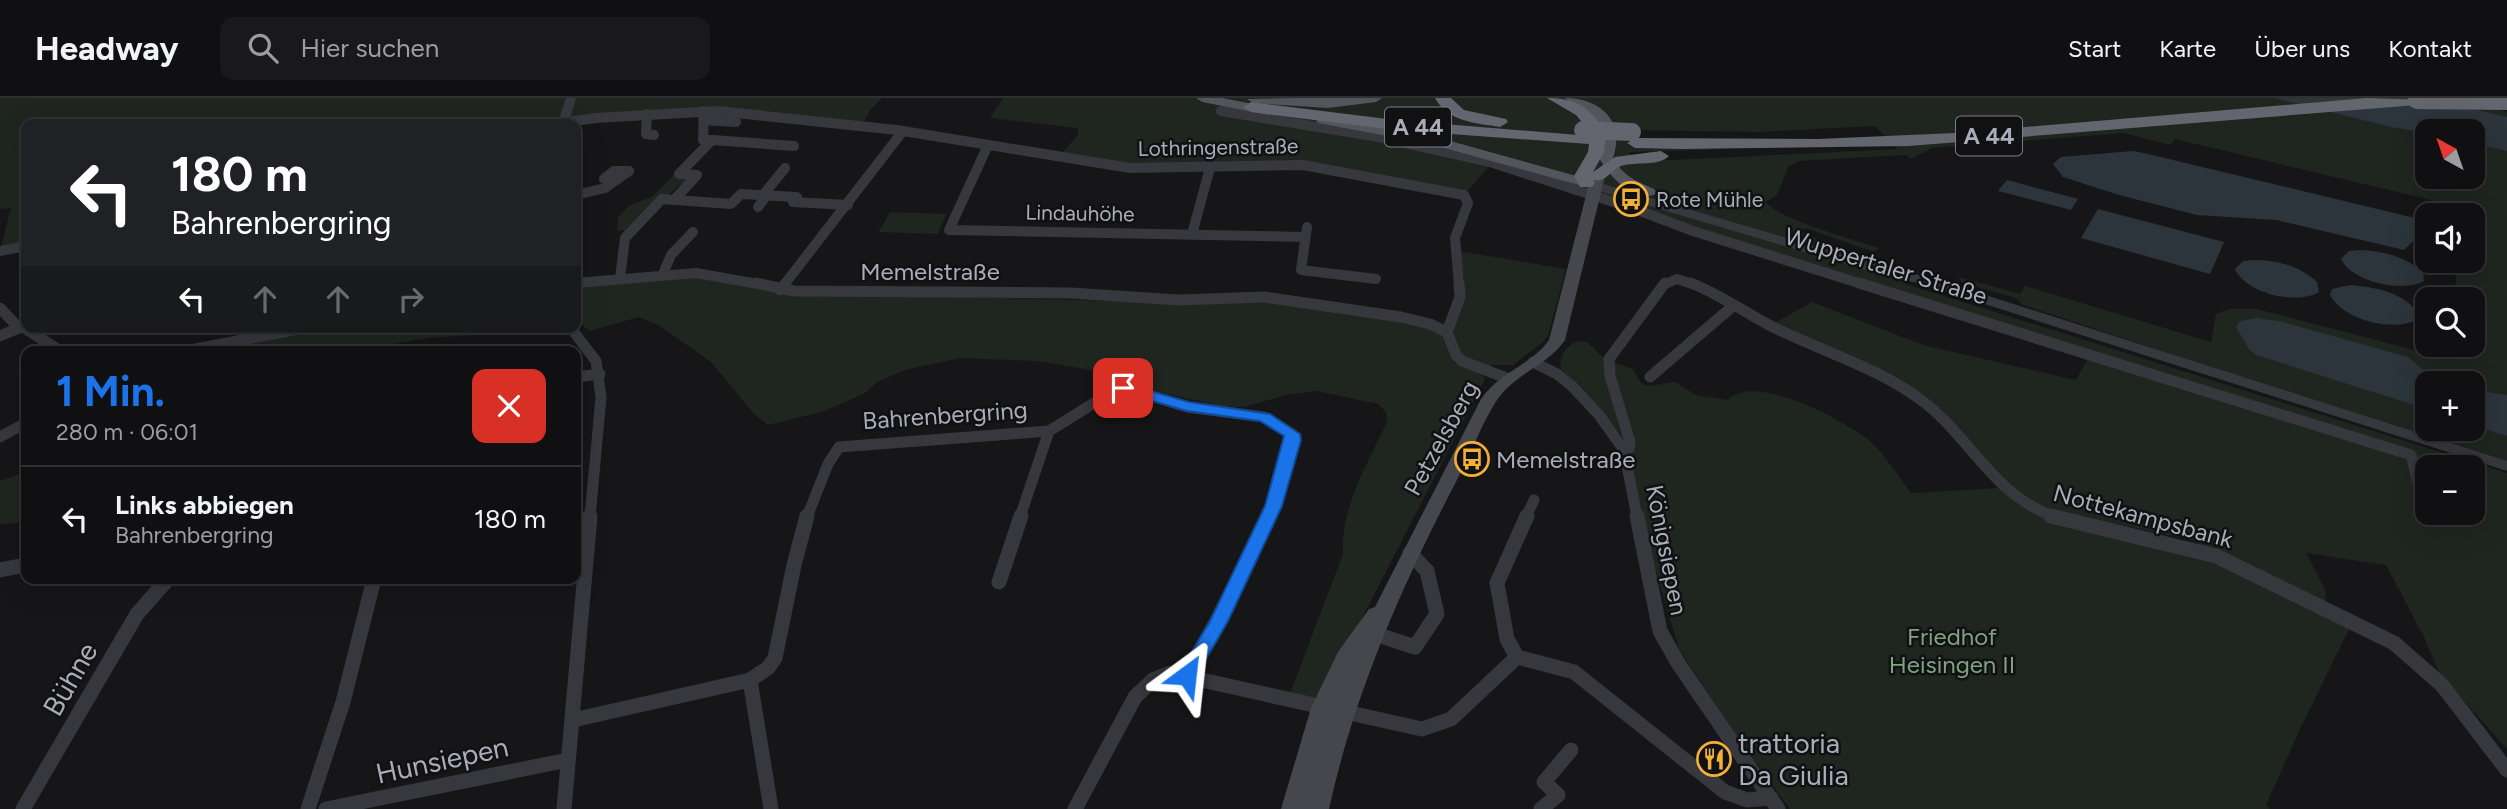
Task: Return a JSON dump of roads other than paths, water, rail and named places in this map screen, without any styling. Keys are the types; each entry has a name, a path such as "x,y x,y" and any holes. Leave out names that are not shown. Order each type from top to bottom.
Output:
{"highway":[{"path":"1443,98 1447,106 1455,111 1485,120 1585,135"},
{"path":"1555,98 1582,112 1598,132 1596,152 1582,176 1598,178 1620,160 1871,146 1891,138"},
{"name":"A 44","path":"1633,137 1891,138 2315,98"},
{"name":"A 44","path":"1251,101 1395,125 1633,137 1891,138 1999,135 2301,106 2417,100 2507,101"}],"main road":[{"path":"1202,98 1328,104 1376,98"},
{"path":"1533,362 1553,346 1558,336 1598,178 1613,145 1607,122 1592,109 1571,98"},
{"path":"1251,101 1598,178 1617,177 1649,191"},
{"name":"Petzelsberg","path":"1293,809 1333,711 1375,634 1388,598 1490,398 1509,379 1533,362"},
{"name":"Petzelsberg","path":"1317,809 1345,657 1388,598"}],"street":[{"path":"562,119 571,98"},
{"name":"Wuppertaler Straße","path":"1221,111 1420,145 1490,162 1598,178 1762,234 1916,281 1930,282"},
{"path":"647,114 646,134 654,135"},
{"name":"Lothringenstraße","path":"581,122 647,114 704,115 903,131 1130,168 1287,164 1317,166 1465,195 1468,206 1457,229 1454,245 1460,297 1447,331"},
{"path":"704,115 704,139 794,145"},
{"name":"Lothringenstraße","path":"704,115 736,122"},
{"path":"779,290 848,205 903,131"},
{"path":"688,165 712,140"},
{"name":"Lindauhöhe","path":"988,145 949,230 1192,234 1306,232 1301,270 1376,279"},
{"path":"674,200 705,166 688,165"},
{"path":"758,207 785,168"},
{"path":"1192,234 1210,168"},
{"name":"Wuppertaler Straße","path":"1598,178 1635,209 1693,231 2411,455 2415,471"},
{"path":"581,197 620,180"},
{"name":"Wuppertaler Straße","path":"1649,191 2507,466"},
{"path":"620,278 625,237 663,199 731,204 741,194 797,197 790,206 848,205"},
{"path":"1635,209 1708,227 1762,234"},
{"path":"663,274 671,256 693,232"},
{"path":"0,251 21,247"},
{"name":"Memelstraße","path":"581,282 663,274 724,276 779,290 1070,293 1179,300 1271,297 1401,317 1447,331"},
{"name":"Nottekampsbank","path":"1624,450 1629,448 1630,442 1610,376 1609,359 1662,285 1675,279 1691,283 1921,400 1948,423 2001,487 2028,508 2046,515 2216,556 2394,643 2412,654 2437,678 2507,770"},
{"path":"1650,377 1733,306"},
{"path":"0,308 21,325"},
{"path":"0,336 21,328"},
{"path":"1447,331 1458,358 1509,379"},
{"path":"32,333 53,346"},
{"path":"211,346 278,333"},
{"path":"564,809 601,397 600,374 594,357 575,333"},
{"name":"Königsiepen","path":"1533,362 1573,387 1599,415 1624,450 1660,631 1678,663 1775,803"},
{"path":"581,376 600,374"},
{"name":"Bahrenbergring","path":"573,720 750,680 768,668 775,658 796,549 816,491 836,449 848,445 1049,431 1112,392 1126,388 1187,407 1264,417 1292,434 1293,440 1273,506 1219,621 1187,675"},
{"path":"0,437 21,426"},
{"path":"999,582 1049,431"},
{"path":"1534,500 1497,583 1508,644 1517,657 1574,672 1725,792 1747,800 1775,803"},
{"path":"1375,634 1415,647 1437,614 1427,571 1410,553"},
{"path":"0,570 21,566"},
{"name":"Bühne","path":"23,809 138,614 164,584"},
{"path":"308,809 343,702 373,584"},
{"path":"1075,809 1139,692 1153,680 1170,673 1411,728 1437,727 1463,710 1501,669 1517,657"},
{"path":"750,680 771,809"},
{"path":"1541,809 1558,794 1544,782 1571,750"},
{"name":"Hunsiepen","path":"326,809 568,760"}],"railway":[{"path":"2460,98 2507,109"}],"place":[{"name":"Rote Mühle","path":"1631,199"},
{"name":"Memelstraße","path":"1472,459"},
{"name":"trattoria Da Giulia","path":"1714,759"}],"park label":[{"name":"Friedhof Heisingen II","path":"1952,650"}]}
